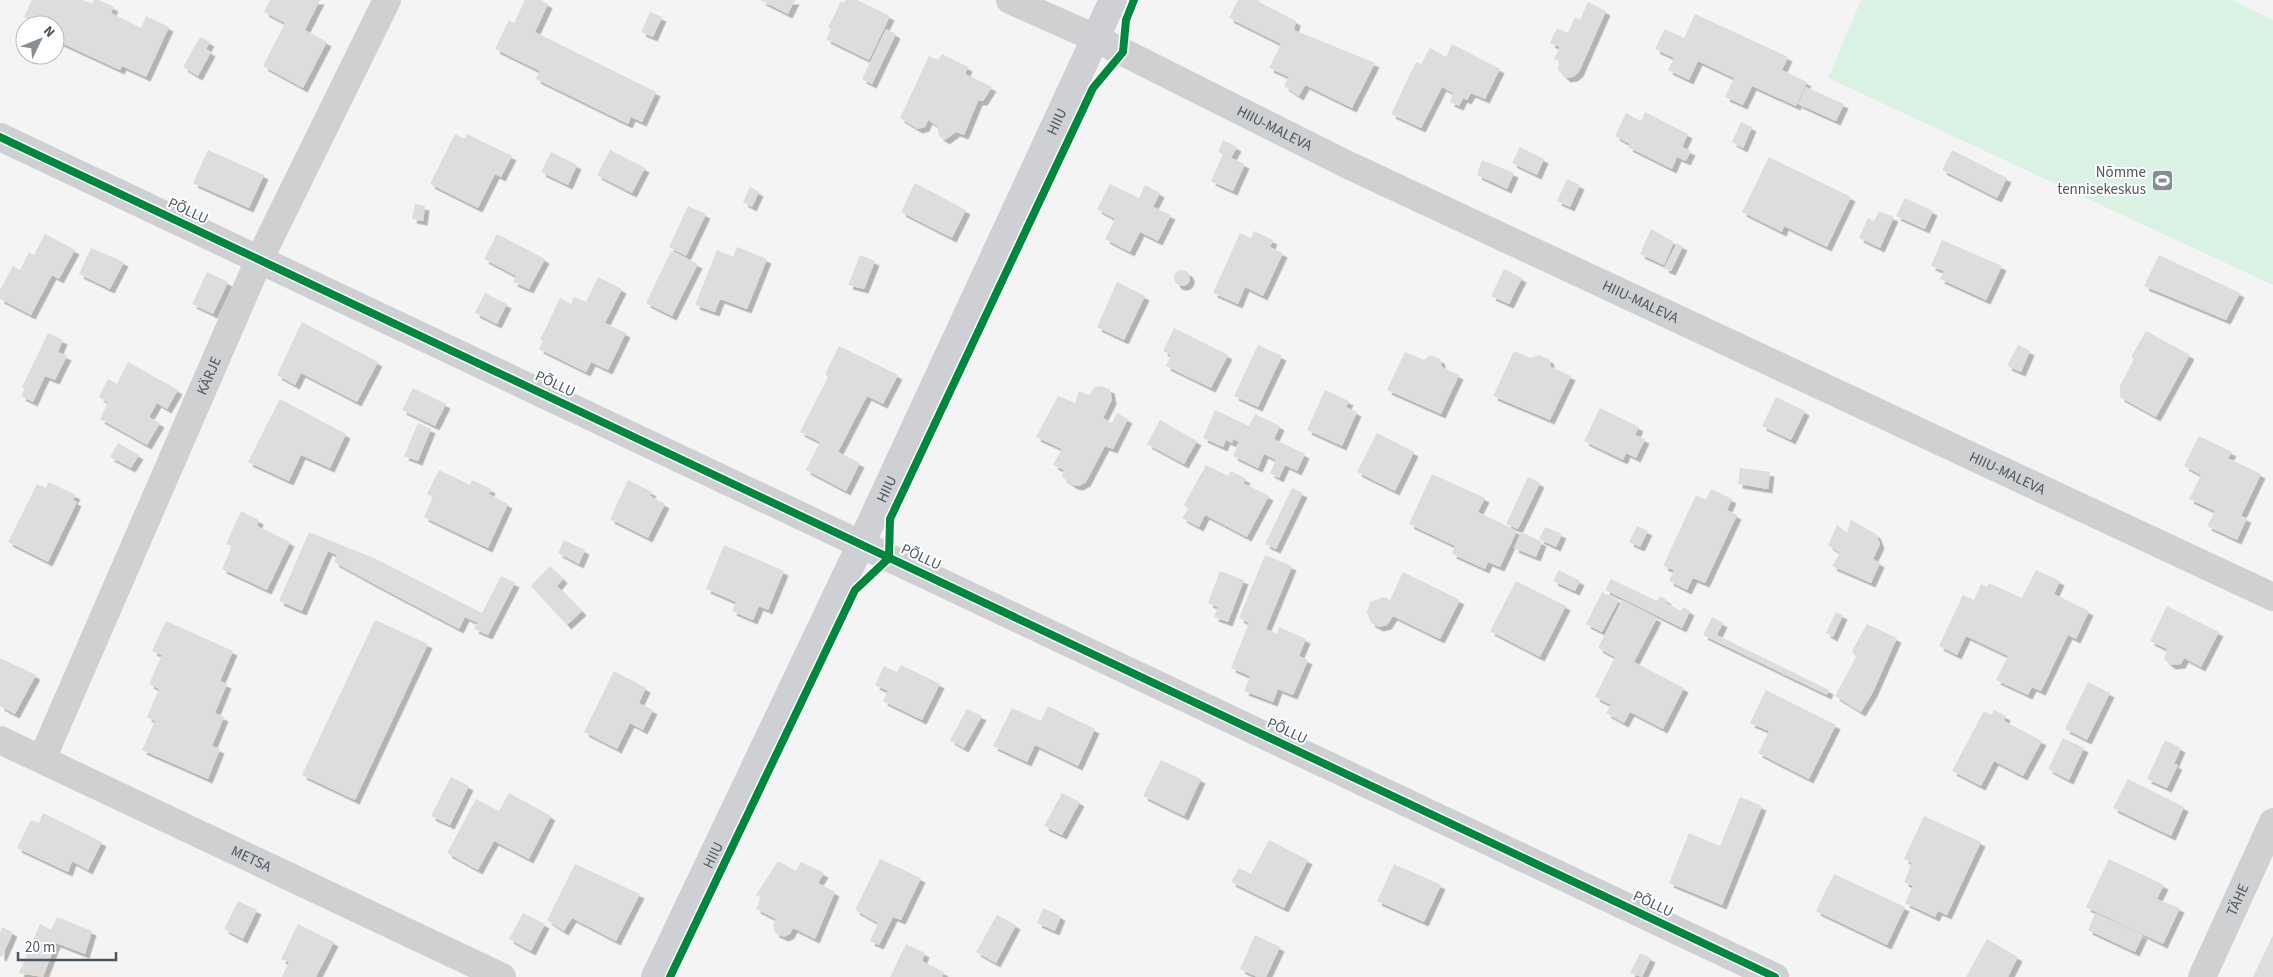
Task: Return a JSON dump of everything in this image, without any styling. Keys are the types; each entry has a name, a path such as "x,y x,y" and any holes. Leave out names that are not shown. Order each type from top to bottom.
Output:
{"street":[{"name":"KÄRJE","path":"42,759 259,260 387,0"},
{"name":"HIIU-MALEVA","path":"1010,0 1095,38 1346,164 2273,597"},
{"name":"HIIU","path":"655,977 861,544 1113,0"},
{"name":"PÕLLU","path":"0,137 1775,977"},
{"name":"METSA","path":"0,740 502,977"},
{"name":"TÄHE","path":"2202,977 2273,822"}],"green space":[{"name":"Nõmme tennisekeskus","path":"1861,0 2232,0 2273,20 2273,285 1828,78"}],"building":[{"path":"32,0 83,0 92,4 94,0 99,0 114,7 111,13 141,28 146,16 169,27 146,77 122,66 120,70 65,45 65,15 25,15"},
{"path":"270,0 320,0 305,30 327,42 303,88 263,66 285,23 264,12"},
{"path":"525,0 541,0 548,4 535,32 656,92 642,122 631,117 628,124 536,79 540,71 495,49 509,20 514,23"},
{"path":"760,0 795,0 788,14"},
{"path":"845,0 857,0 890,16 869,60 826,39 831,29 828,28 841,1 844,3"},
{"path":"1238,0 1260,0 1259,2 1296,21 1294,30 1375,63 1352,108 1305,85 1299,96 1284,86 1289,77 1269,68 1281,44 1229,18"},
{"path":"1588,2 1606,11 1579,72 1573,77 1566,78 1558,70 1559,61 1554,59 1560,47 1550,43 1557,28 1568,33 1575,17 1580,20"},
{"path":"650,12 662,17 653,37 641,32"},
{"path":"1695,14 1788,57 1782,70 1807,82 1796,106 1752,86 1743,105 1725,97 1734,78 1698,61 1689,80 1668,70 1674,58 1655,49 1665,29 1684,38"},
{"path":"886,29 896,34 872,84 862,79"},
{"path":"200,37 210,42 206,49 211,52 198,76 183,67"},
{"path":"1452,44 1500,69 1485,99 1471,93 1467,100 1463,98 1459,106 1450,102 1453,93 1442,87 1421,128 1391,114 1416,62 1421,64 1430,48 1446,57"},
{"path":"942,54 968,67 965,74 992,87 983,101 978,101 964,135 956,132 945,140 939,136 937,126 928,120 925,127 918,129 900,118 929,56 938,60"},
{"path":"1806,87 1844,104 1836,121 1798,104"},
{"path":"1645,112 1688,134 1682,147 1691,151 1686,161 1677,157 1672,169 1628,147 1630,144 1615,136 1626,113 1641,121"},
{"path":"1741,122 1752,127 1743,148 1732,142"},
{"path":"455,134 465,139 467,134 512,156 501,177 495,174 478,208 430,184"},
{"path":"1223,140 1237,147 1231,158 1245,164 1233,191 1211,181 1223,154 1218,152"},
{"path":"1520,147 1544,159 1537,175 1512,163"},
{"path":"208,150 264,175 249,208 193,183"},
{"path":"610,150 645,168 632,193 597,175"},
{"path":"1952,150 2007,178 1997,198 1942,170"},
{"path":"551,152 577,165 568,185 541,172"},
{"path":"1769,157 1851,197 1827,247 1784,226 1782,232 1742,212"},
{"path":"1482,160 1514,173 1507,189 1477,175"},
{"path":"1567,179 1580,185 1570,207 1557,201"},
{"path":"915,183 966,210 952,238 901,212"},
{"path":"1110,184 1139,198 1145,185 1160,193 1153,207 1171,215 1158,241 1140,232 1130,252 1105,239 1115,219 1097,209"},
{"path":"750,187 759,192 752,207 743,202"},
{"path":"1905,198 1933,211 1925,229 1896,216"},
{"path":"415,204 425,206 423,221 412,219"},
{"path":"688,206 706,214 686,256 669,247"},
{"path":"1879,211 1894,217 1880,248 1859,238 1868,218 1874,221"},
{"path":"1651,229 1674,242 1664,265 1640,254"},
{"path":"1254,231 1273,240 1270,247 1283,253 1263,296 1245,287 1238,304 1213,293 1240,233 1251,238"},
{"path":"45,234 75,250 59,279 52,275 31,315 0,299 0,290 13,266 20,270 29,252 34,255"},
{"path":"497,234 545,259 529,289 513,282 516,276 484,259"},
{"path":"1942,240 2002,266 1986,300 1940,279 1944,271 1931,266"},
{"path":"1677,243 1683,246 1671,271 1664,268"},
{"path":"737,247 767,259 747,309 720,299 715,312 695,305 717,250 733,257"},
{"path":"91,248 124,262 110,289 79,274"},
{"path":"671,251 698,264 672,316 646,303"},
{"path":"860,255 875,261 864,289 848,285"},
{"path":"2159,255 2240,293 2226,320 2144,286"},
{"path":"1504,269 1522,278 1509,304 1491,296"},
{"path":"1179,270 1185,270 1190,275 1188,284 1179,286 1174,281 1174,275"},
{"path":"207,272 228,282 213,314 192,304"},
{"path":"598,277 622,289 605,323 626,333 608,370 591,362 586,372 539,349 543,341 540,340 560,298 571,304 574,297 586,302"},
{"path":"1117,282 1145,296 1124,340 1097,327"},
{"path":"485,293 507,304 497,324 475,313"},
{"path":"302,322 378,362 357,402 301,373 295,385 277,375"},
{"path":"1174,328 1228,355 1211,388 1166,366 1171,355 1163,351"},
{"path":"2146,331 2190,355 2156,417 2120,397 2120,386 2134,359 2131,357"},
{"path":"48,333 63,340 58,352 67,356 55,380 45,376 33,402 21,396 25,389 22,387"},
{"path":"1258,345 1282,356 1258,407 1234,396"},
{"path":"2018,345 2030,351 2021,372 2007,366"},
{"path":"839,346 898,375 883,404 867,396 838,452 860,463 846,491 806,470 820,442 800,432 828,377 825,374"},
{"path":"1514,351 1531,358 1539,355 1549,359 1551,367 1571,376 1550,420 1493,396"},
{"path":"1405,352 1424,360 1430,355 1440,359 1442,367 1459,375 1441,414 1387,390"},
{"path":"128,362 178,390 167,409 157,403 149,417 160,423 147,445 100,419 108,403 99,397 108,379 117,384"},
{"path":"1101,386 1110,389 1112,400 1103,418 1112,423 1117,413 1128,419 1113,449 1105,446 1086,482 1079,486 1073,485 1062,477 1064,470 1053,465 1062,449 1036,437 1058,396 1075,403 1079,391 1089,395 1095,387"},
{"path":"413,388 446,404 435,426 402,410"},
{"path":"1325,390 1349,401 1346,407 1357,412 1342,446 1307,430"},
{"path":"1776,397 1805,411 1791,440 1762,426"},
{"path":"280,399 346,434 330,468 301,455 289,481 248,462"},
{"path":"1600,408 1639,427 1635,435 1645,439 1636,458 1626,453 1623,460 1584,441"},
{"path":"1215,410 1249,426 1255,414 1280,426 1274,439 1305,454 1297,471 1285,465 1279,478 1270,473 1276,460 1264,454 1258,468 1233,456 1239,442 1233,439 1232,443 1226,440 1223,447 1203,438"},
{"path":"1160,420 1197,441 1184,464 1147,444"},
{"path":"418,423 431,429 418,461 404,456"},
{"path":"1377,433 1414,452 1395,491 1357,472"},
{"path":"2199,436 2232,452 2228,458 2261,474 2241,516 2247,518 2237,540 2207,526 2215,511 2189,499 2201,475 2184,466"},
{"path":"118,443 139,455 131,468 110,457"},
{"path":"1206,465 1228,476 1231,471 1246,479 1243,483 1269,496 1247,537 1205,515 1199,527 1182,518 1188,509 1184,505"},
{"path":"1740,468 1770,472 1768,489 1738,484"},
{"path":"439,470 470,485 472,480 491,489 489,494 508,504 488,548 424,517 433,497 427,494"},
{"path":"1432,474 1485,498 1478,512 1517,531 1500,567 1488,562 1485,569 1452,554 1455,546 1409,524"},
{"path":"1528,477 1540,483 1518,529 1506,524"},
{"path":"628,480 652,492 650,496 665,504 648,538 610,519"},
{"path":"49,482 76,495 73,500 77,502 48,562 8,542 37,484 46,488"},
{"path":"1292,488 1303,493 1276,549 1265,544"},
{"path":"1711,489 1732,499 1727,510 1737,515 1705,583 1693,578 1687,590 1669,581 1674,570 1663,566 1696,495 1706,500"},
{"path":"241,511 259,520 257,526 290,542 267,590 222,569 232,546 226,544"},
{"path":"1851,520 1876,534 1880,544 1873,559 1880,563 1871,583 1832,566 1840,553 1828,545 1837,525 1847,533"},
{"path":"1637,526 1648,531 1640,547 1629,542"},
{"path":"1545,527 1562,534 1556,547 1539,539"},
{"path":"309,532 376,559 482,613 501,576 515,583 488,635 474,629 478,623 465,617 459,629 334,562 337,555 328,551 302,611 279,601"},
{"path":"1521,532 1542,542 1536,557 1514,548"},
{"path":"564,540 585,550 579,564 558,553"},
{"path":"724,545 784,571 768,610 759,606 753,620 732,611 736,602 706,589"},
{"path":"1265,555 1292,566 1266,629 1277,634 1279,627 1306,639 1299,656 1308,660 1293,695 1278,689 1273,702 1244,691 1250,676 1231,668 1249,623 1239,618"},
{"path":"550,566 563,579 557,586 582,611 567,625 531,586"},
{"path":"1559,570 1580,581 1575,591 1553,581"},
{"path":"2036,570 2060,581 2054,594 2089,611 2076,639 2068,635 2041,691 2032,687 2028,695 1996,680 2008,656 1966,636 1957,655 1939,646 1963,595 1974,600 1981,584 1987,587 1989,583 2022,598"},
{"path":"1220,571 1244,580 1228,622 1214,617 1218,607 1208,603"},
{"path":"1403,572 1460,600 1440,639 1393,616 1387,625 1379,627 1371,623 1367,612 1370,602 1384,597 1390,600"},
{"path":"1611,579 1657,601 1660,596 1667,600 1666,603 1681,611 1683,607 1690,611 1682,628 1605,590"},
{"path":"1516,581 1566,606 1540,657 1490,631"},
{"path":"1602,592 1619,600 1602,632 1586,624"},
{"path":"1622,600 1657,618 1634,662 1684,688 1663,729 1630,712 1624,723 1606,713 1611,705 1595,697 1615,657 1598,648"},
{"path":"2167,606 2219,632 2201,667 2184,658 2181,664 2171,665 2164,659 2167,649 2150,641"},
{"path":"1836,612 1843,615 1833,637 1826,633"},
{"path":"1712,617 1723,623 1717,635 1829,690 1827,695 1703,635"},
{"path":"375,620 428,644 355,800 302,775"},
{"path":"166,621 233,651 220,681 227,684 215,713 224,717 212,746 220,749 208,779 142,750 155,721 147,717 159,689 149,684 162,655 152,651"},
{"path":"1867,624 1897,638 1873,692 1861,712 1835,696 1856,657 1852,651"},
{"path":"0,658 36,675 15,714 0,706"},
{"path":"901,665 940,684 922,720 883,701 888,691 875,685 884,666 897,672"},
{"path":"614,671 646,688 639,703 653,710 643,730 630,723 617,749 584,732"},
{"path":"2088,682 2110,693 2087,740 2065,729"},
{"path":"1766,690 1836,725 1809,779 1758,753 1769,731 1750,723"},
{"path":"1048,706 1095,729 1078,766 1035,745 1027,762 993,746 1012,708 1041,721"},
{"path":"967,709 982,716 964,748 950,740"},
{"path":"1994,710 2006,716 2004,721 2042,741 2023,776 1994,761 1981,786 1952,771 1984,711 1992,715"},
{"path":"2063,738 2084,748 2069,780 2048,769"},
{"path":"2165,740 2181,748 2174,764 2178,765 2167,788 2147,779"},
{"path":"1161,760 1201,779 1184,816 1143,796"},
{"path":"451,777 469,786 450,825 431,816"},
{"path":"2128,779 2184,807 2171,836 2113,808"},
{"path":"509,793 551,816 529,859 494,841 478,870 447,853 476,799 499,811"},
{"path":"1062,793 1080,802 1062,835 1044,826"},
{"path":"1740,797 1762,806 1722,905 1669,883 1689,833 1720,846"},
{"path":"43,813 102,842 88,870 72,861 68,872 17,848 31,820 39,823"},
{"path":"1924,816 1981,842 1947,915 1938,911 1935,917 1905,903 1913,886 1904,882 1912,863 1904,859"},
{"path":"1269,840 1308,860 1284,908 1231,882 1239,868 1251,874"},
{"path":"880,859 921,878 901,920 893,917 879,945 870,941 878,923 855,910"},
{"path":"2109,859 2164,885 2157,899 2180,908 2163,944 2086,907"},
{"path":"778,861 796,871 801,862 824,873 818,883 835,892 815,939 793,928 790,934 784,937 775,933 773,925 776,919 756,909 761,897 756,895"},
{"path":"575,864 640,894 616,941 572,918 564,931 547,920"},
{"path":"1394,864 1441,885 1424,922 1377,901"},
{"path":"1834,874 1905,907 1887,945 1816,911"},
{"path":"238,901 257,910 243,939 224,929"},
{"path":"1043,908 1061,916 1055,931 1037,923"},
{"path":"523,913 545,924 531,951 509,939"},
{"path":"2095,913 2143,935 2135,952 2088,930"},
{"path":"997,915 1016,925 996,963 976,952"},
{"path":"57,917 92,931 85,954 56,943 43,977 19,973 40,924 51,930"},
{"path":"298,924 334,942 316,977 282,977 289,962 281,959"},
{"path":"2,927 13,932 2,957 0,956 0,933"},
{"path":"1255,935 1280,947 1266,977 1257,977 1240,969"},
{"path":"2273,935 2273,977 2253,977"},
{"path":"1987,939 2018,957 2008,977 1966,977"},
{"path":"906,944 925,953 922,961 944,972 942,977 890,977"},
{"path":"1640,953 1651,958 1642,977 1630,973"}],"cycle path":[{"path":"670,977 855,590 889,558 890,519 1093,88 1123,52 1126,20 1134,0"},
{"path":"0,137 1775,977"}],"place":[{"name":"Nõmme tennisekeskus","path":"2162,181"}]}
